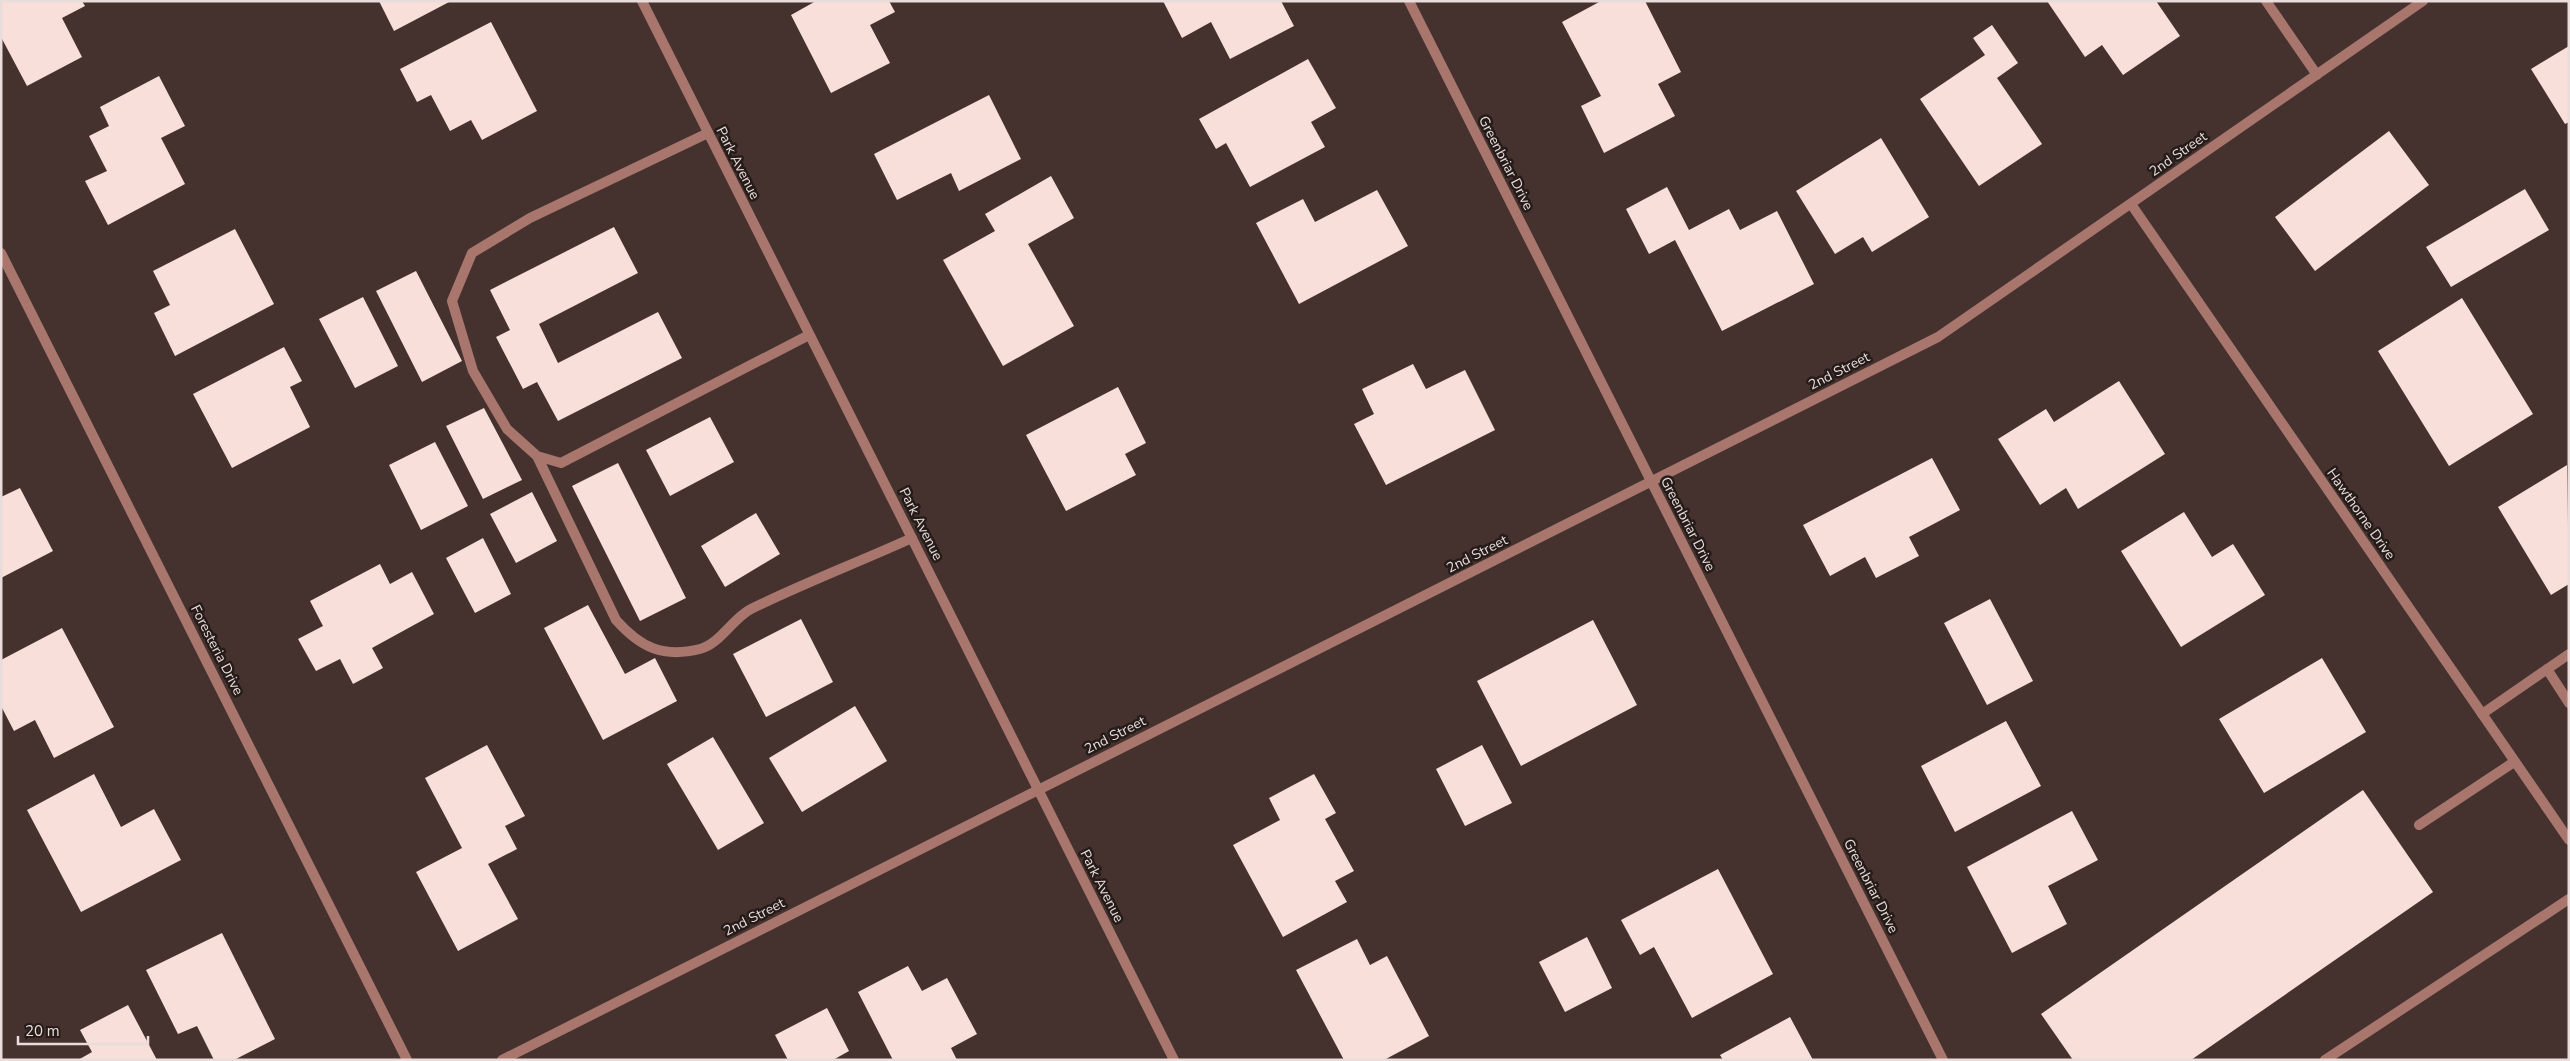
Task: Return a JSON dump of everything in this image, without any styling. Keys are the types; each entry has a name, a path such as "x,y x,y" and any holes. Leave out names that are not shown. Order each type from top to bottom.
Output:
{"street":[{"name":"Park Avenue","path":"642,1 1174,1060"},
{"name":"Greenbriar Drive","path":"1409,1 1943,1060"},
{"path":"2266,1 2317,75"},
{"name":"2nd Street","path":"502,1060 1938,337 2423,1"},
{"path":"708,133 530,218 472,253 452,301 473,371 507,429 537,456 616,620 631,637 649,648 673,653 703,649 749,610 912,538"},
{"name":"Hawthorne Drive","path":"2131,204 2569,840"},
{"name":"Foresteria Drive","path":"1,253 407,1060"},
{"path":"537,456 561,463 810,335"},
{"path":"2482,714 2569,654"},
{"path":"2546,669 2569,703"},
{"path":"2419,825 2514,762"},
{"path":"2324,1060 2569,899"}],"building":[{"path":"1,1 82,1 85,6 62,18 82,57 27,86 1,37"},
{"path":"379,1 451,1 394,31"},
{"path":"816,1 889,1 895,12 870,25 890,63 831,93 791,15"},
{"path":"1163,1 1281,1 1294,26 1230,59 1211,22 1182,38"},
{"path":"1601,1 1645,1 1681,72 1658,84 1675,116 1604,153 1581,106 1601,96 1562,22"},
{"path":"2047,1 2156,1 2180,36 2123,75 2102,45 2085,57"},
{"path":"491,22 537,111 482,140 471,120 450,131 431,95 417,102 400,69"},
{"path":"1992,25 2018,63 1997,78 2042,144 1979,186 1920,99 1985,55 1973,38"},
{"path":"2569,46 2569,122 2565,124 2531,69"},
{"path":"1308,59 1336,108 1311,122 1325,147 1250,187 1226,143 1216,149 1199,119"},
{"path":"159,76 185,126 161,138 185,184 108,225 85,181 107,171 89,136 109,126 100,107"},
{"path":"989,95 1021,159 959,191 951,173 897,200 874,154"},
{"path":"2389,131 2429,185 2315,271 2275,217"},
{"path":"1881,138 1929,217 1872,252 1863,237 1835,254 1796,191"},
{"path":"1051,176 1074,218 1028,244 1074,326 1003,366 943,260 995,231 985,214"},
{"path":"1667,187 1689,230 1729,209 1740,230 1777,211 1814,284 1722,331 1675,240 1649,254 1626,209"},
{"path":"2525,189 2549,230 2451,287 2426,247"},
{"path":"1377,190 1408,246 1299,304 1256,223 1303,199 1315,222"},
{"path":"614,227 638,273 539,324 558,363 658,312 682,358 558,421 537,382 523,389 496,337 510,330 490,290"},
{"path":"235,229 274,304 175,356 154,313 170,305 153,271"},
{"path":"416,271 462,361 422,382 376,291"},
{"path":"363,297 398,366 355,388 319,319"},
{"path":"2462,298 2533,414 2449,466 2378,351"},
{"path":"284,347 302,381 290,387 310,427 232,468 193,394"},
{"path":"1413,364 1426,389 1465,370 1495,430 1386,485 1354,424 1374,414 1362,389"},
{"path":"2119,381 2165,454 2078,509 2066,488 2040,505 1998,439 2046,409 2054,422"},
{"path":"1118,387 1146,443 1125,454 1136,475 1066,511 1026,435"},
{"path":"484,408 522,480 483,499 446,426"},
{"path":"710,417 734,462 670,496 646,450"},
{"path":"435,442 468,506 421,530 389,465"},
{"path":"1932,458 1960,510 1909,537 1919,556 1876,578 1865,557 1830,576 1803,525"},
{"path":"618,463 686,598 640,621 572,486"},
{"path":"2567,465 2569,584 2551,595 2498,507"},
{"path":"20,488 53,551 1,578 1,497"},
{"path":"532,492 557,541 516,563 490,514"},
{"path":"2184,512 2212,557 2233,544 2265,595 2181,647 2121,551"},
{"path":"756,513 780,554 725,587 701,546"},
{"path":"483,538 511,594 475,613 446,558"},
{"path":"380,564 390,584 412,572 434,614 372,648 383,668 353,684 340,659 316,671 298,639 323,626 310,601"},
{"path":"1990,599 2033,681 1987,705 1944,623"},
{"path":"588,605 625,674 655,658 677,701 603,740 544,628"},
{"path":"801,619 833,682 766,717 733,654"},
{"path":"1593,620 1637,705 1521,766 1477,681"},
{"path":"62,628 114,727 54,758 35,720 14,731 1,706 1,660"},
{"path":"2322,658 2366,732 2264,793 2219,719"},
{"path":"855,706 887,761 802,812 769,758"},
{"path":"2006,721 2041,786 1955,832 1921,766"},
{"path":"713,737 764,823 718,850 667,764"},
{"path":"487,745 525,816 505,826 517,849 488,864 518,919 458,951 416,872 462,848 425,778"},
{"path":"1482,745 1512,803 1465,826 1436,769"},
{"path":"94,774 121,827 154,809 181,860 81,912 27,810"},
{"path":"1314,774 1336,813 1325,819 1354,871 1335,881 1347,902 1283,937 1233,845 1280,820 1269,798"},
{"path":"2363,790 2433,892 2191,1060 2073,1060 2041,1014"},
{"path":"2072,811 2098,860 2048,886 2067,924 2012,953 1967,867"},
{"path":"1718,869 1773,974 1692,1018 1654,947 1640,955 1621,920"},
{"path":"222,933 275,1039 234,1060 214,1060 197,1026 178,1034 146,970"},
{"path":"1587,937 1612,988 1565,1012 1539,962"},
{"path":"1357,939 1370,965 1387,956 1429,1036 1384,1060 1344,1060 1296,970"},
{"path":"908,966 922,991 947,978 977,1034 951,1048 957,1060 893,1060 858,992"},
{"path":"128,1005 157,1060 78,1060 92,1052 80,1030"},
{"path":"827,1008 849,1051 833,1060 788,1060 775,1035"},
{"path":"1790,1017 1813,1060 1723,1060 1720,1055"}]}
